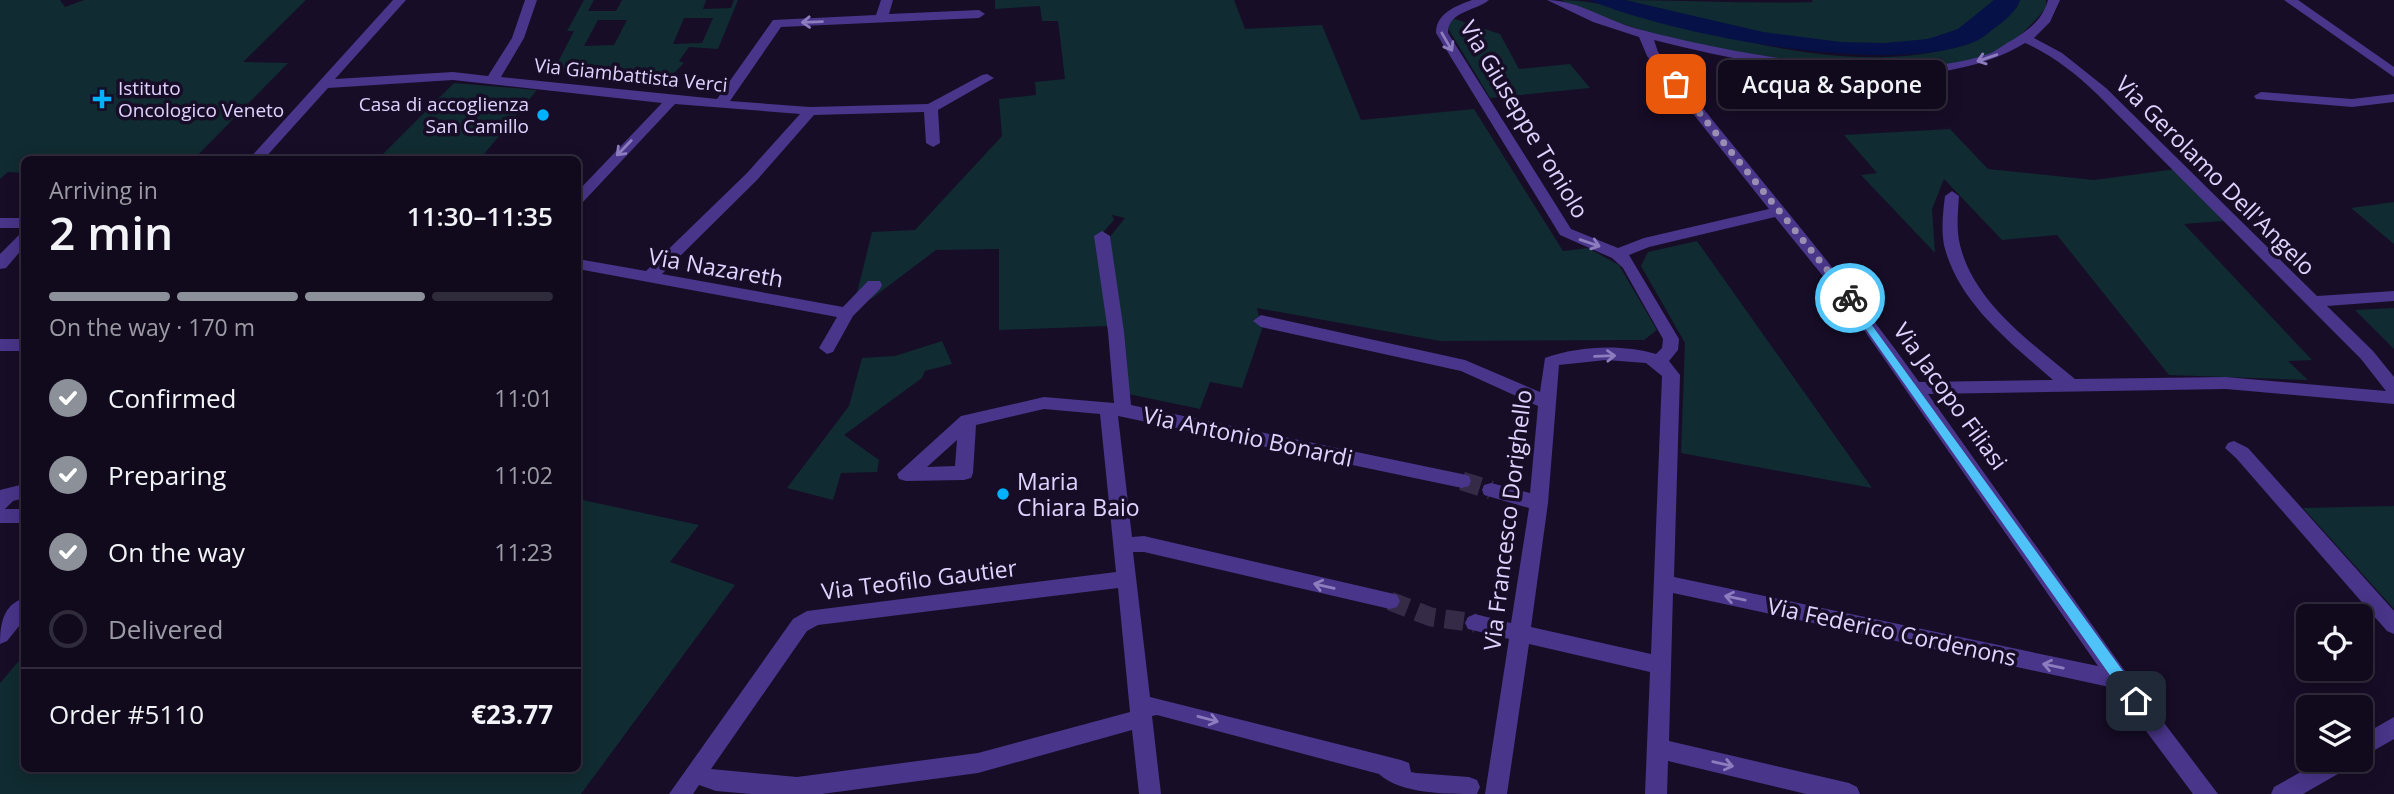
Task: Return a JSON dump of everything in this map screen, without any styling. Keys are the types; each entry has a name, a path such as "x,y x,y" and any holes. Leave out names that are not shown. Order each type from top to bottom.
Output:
{"street":[{"path":"260,156 400,0"},
{"path":"493,79 518,38 531,0"},
{"path":"881,20 887,0"},
{"name":"Via Giuseppe Toniolo","path":"1483,0 1445,19 1441,25 1441,33 1565,232 1618,254"},
{"path":"1553,0 1645,35 1802,64 1889,71 1927,70 1983,61 2025,39 2048,17 2054,0"},
{"path":"2290,0 2394,73"},
{"path":"721,104 777,23 979,14"},
{"name":"Via Jacopo Filiasi","path":"1645,35 1652,53 1854,303 2120,680 2207,794"},
{"name":"Via Gerolamo Dell'Angelo","path":"2025,39 2036,42 2066,61 2198,184 2367,355 2394,389"},
{"name":"Via Giambattista Verci","path":"327,84 444,76 493,79 672,100 810,111 930,108 987,78"},
{"path":"2261,96 2352,103 2394,99"},
{"path":"581,196 672,100"},
{"path":"930,108 933,143"},
{"path":"648,278 722,209 779,149 810,111"},
{"path":"1952,196 1950,228 1953,247 1966,276 1987,305 2069,384"},
{"path":"1656,794 1671,375 1660,360 1672,346 1668,331 1629,265 1618,254 1644,243 1778,212"},
{"path":"0,223 21,223"},
{"name":"Via Antonio Bonardi","path":"1102,236 1116,332 1116,409 1123,545 1150,794"},
{"path":"0,264 21,242"},
{"name":"Via Nazareth","path":"581,265 847,313"},
{"path":"827,348 847,313 874,285"},
{"path":"2312,302 2394,296"},
{"path":"1261,321 1465,366 1548,403"},
{"path":"0,345 21,345"},
{"name":"Via Francesco Dorighello","path":"1496,794 1539,503 1551,362 1563,358 1634,355 1660,360"},
{"name":"Via Gerolamo Dell'Angelo","path":"2367,355 2394,369"},
{"path":"1915,388 2226,383 2394,398"},
{"path":"967,421 1030,404 1116,409"},
{"name":"Via Antonio Bonardi","path":"1116,409 1462,481"},
{"path":"2234,448 2242,453 2394,625"},
{"path":"1491,490 1539,503"},
{"path":"0,503 7,495 21,492"},
{"path":"0,516 21,516"},
{"path":"1123,545 1144,544 1390,601"},
{"name":"Via Teofilo Gautier","path":"680,794 800,625 814,617 1127,579"},
{"name":"Via Federico Cordenons","path":"1663,583 2120,680"},
{"path":"0,635 21,610"},
{"path":"1475,622 1659,665"},
{"path":"695,773 716,780 810,785 978,764 1157,706 1392,768 1400,780 1436,787 1471,787 1496,794"},
{"path":"2373,740 2394,727"},
{"path":"1657,748 1849,794"},
{"path":"2282,794 2321,772"}],"green space":[{"name":"Istituto Oncologico Veneto","path":"0,0 60,0 65,7 84,0 306,0 243,62 288,63 197,156 21,156 21,173 8,172 0,179"},
{"path":"584,0 594,0 588,11 616,11 622,0 706,0 703,9 731,8 734,0 738,0 718,49 689,47 679,61 684,63 668,79 638,76 640,69 621,70 619,74 555,68 574,31 567,31","holes":["684,18 713,18 702,43 673,44","598,20 627,20 614,45 584,46"]},
{"path":"995,0 1234,0 1245,29 1322,25 1361,120 1474,109 1563,251 1588,248 1619,265 1657,330 1644,340 1440,341 1257,308 1262,329 1242,388 1210,382 1200,409 1128,394 1109,238 1125,218 1112,215 1114,220 1098,238 1109,326 999,330 999,249 936,250 871,299 856,297 872,232 915,230 1002,136 999,99 1036,95 1035,82 1065,79 1058,21 1042,21 1040,6 995,9"},
{"path":"1561,0 1606,5 1777,48 1878,57 1912,55 1952,47 2017,7 2020,0 2046,0 2046,8 2016,38 1979,59 1936,67 1885,70 1827,66 1708,47 1651,33"},
{"path":"1625,0 1766,3 1813,2 1812,0 1994,0 1971,21 1956,30 1921,40 1881,44 1837,43 1792,37 1746,29"},
{"path":"1452,18 1500,34 1519,69 1570,64 1590,88 1490,98 1446,25"},
{"path":"454,83 537,90 482,156 381,156"},
{"path":"1950,129 1988,169 2094,180 2176,169 2223,221 2184,224 2312,360 2288,361 2308,380 2169,375 2057,235 2002,240 1944,179 1932,209 1935,253 1861,175 1877,173 1844,135"},
{"path":"2394,202 2394,244 2351,208"},
{"path":"1697,241 1872,488 1681,453 1685,343 1641,266 1648,252"},
{"path":"2394,308 2394,349 2355,310"},
{"path":"942,341 952,364 925,371 922,378 844,435 879,460 877,472 841,473 833,500 787,488 849,406 862,358 895,356"},
{"path":"581,500 699,525 670,562 735,585 581,794 0,794 0,683 21,658 21,772 581,772"},
{"path":"2394,506 2394,609 2303,508"}],"shaded area":[{"path":"1589,0 1625,0 1763,32 1841,42 1884,43 1928,39 1958,29 1994,0 2020,0 2007,18 1974,42 1936,52 1889,55 1836,53 1725,38 1626,13"}],"tunnel":[{"path":"1462,481 1491,490"},
{"path":"1390,601 1431,617 1475,623"}],"way so far":[{"path":"1676,84 1850,298"}],"place":[{"name":"Acqua & Sapone","path":"1676,84"},
{"name":"Istituto Oncologico Veneto","path":"102,99"},
{"name":"Casa di accoglienza San Camillo","path":"543,115"},
{"name":"Maria Chiara Baio","path":"1003,494"}],"route":[{"path":"1850,298 2136,701"}]}
